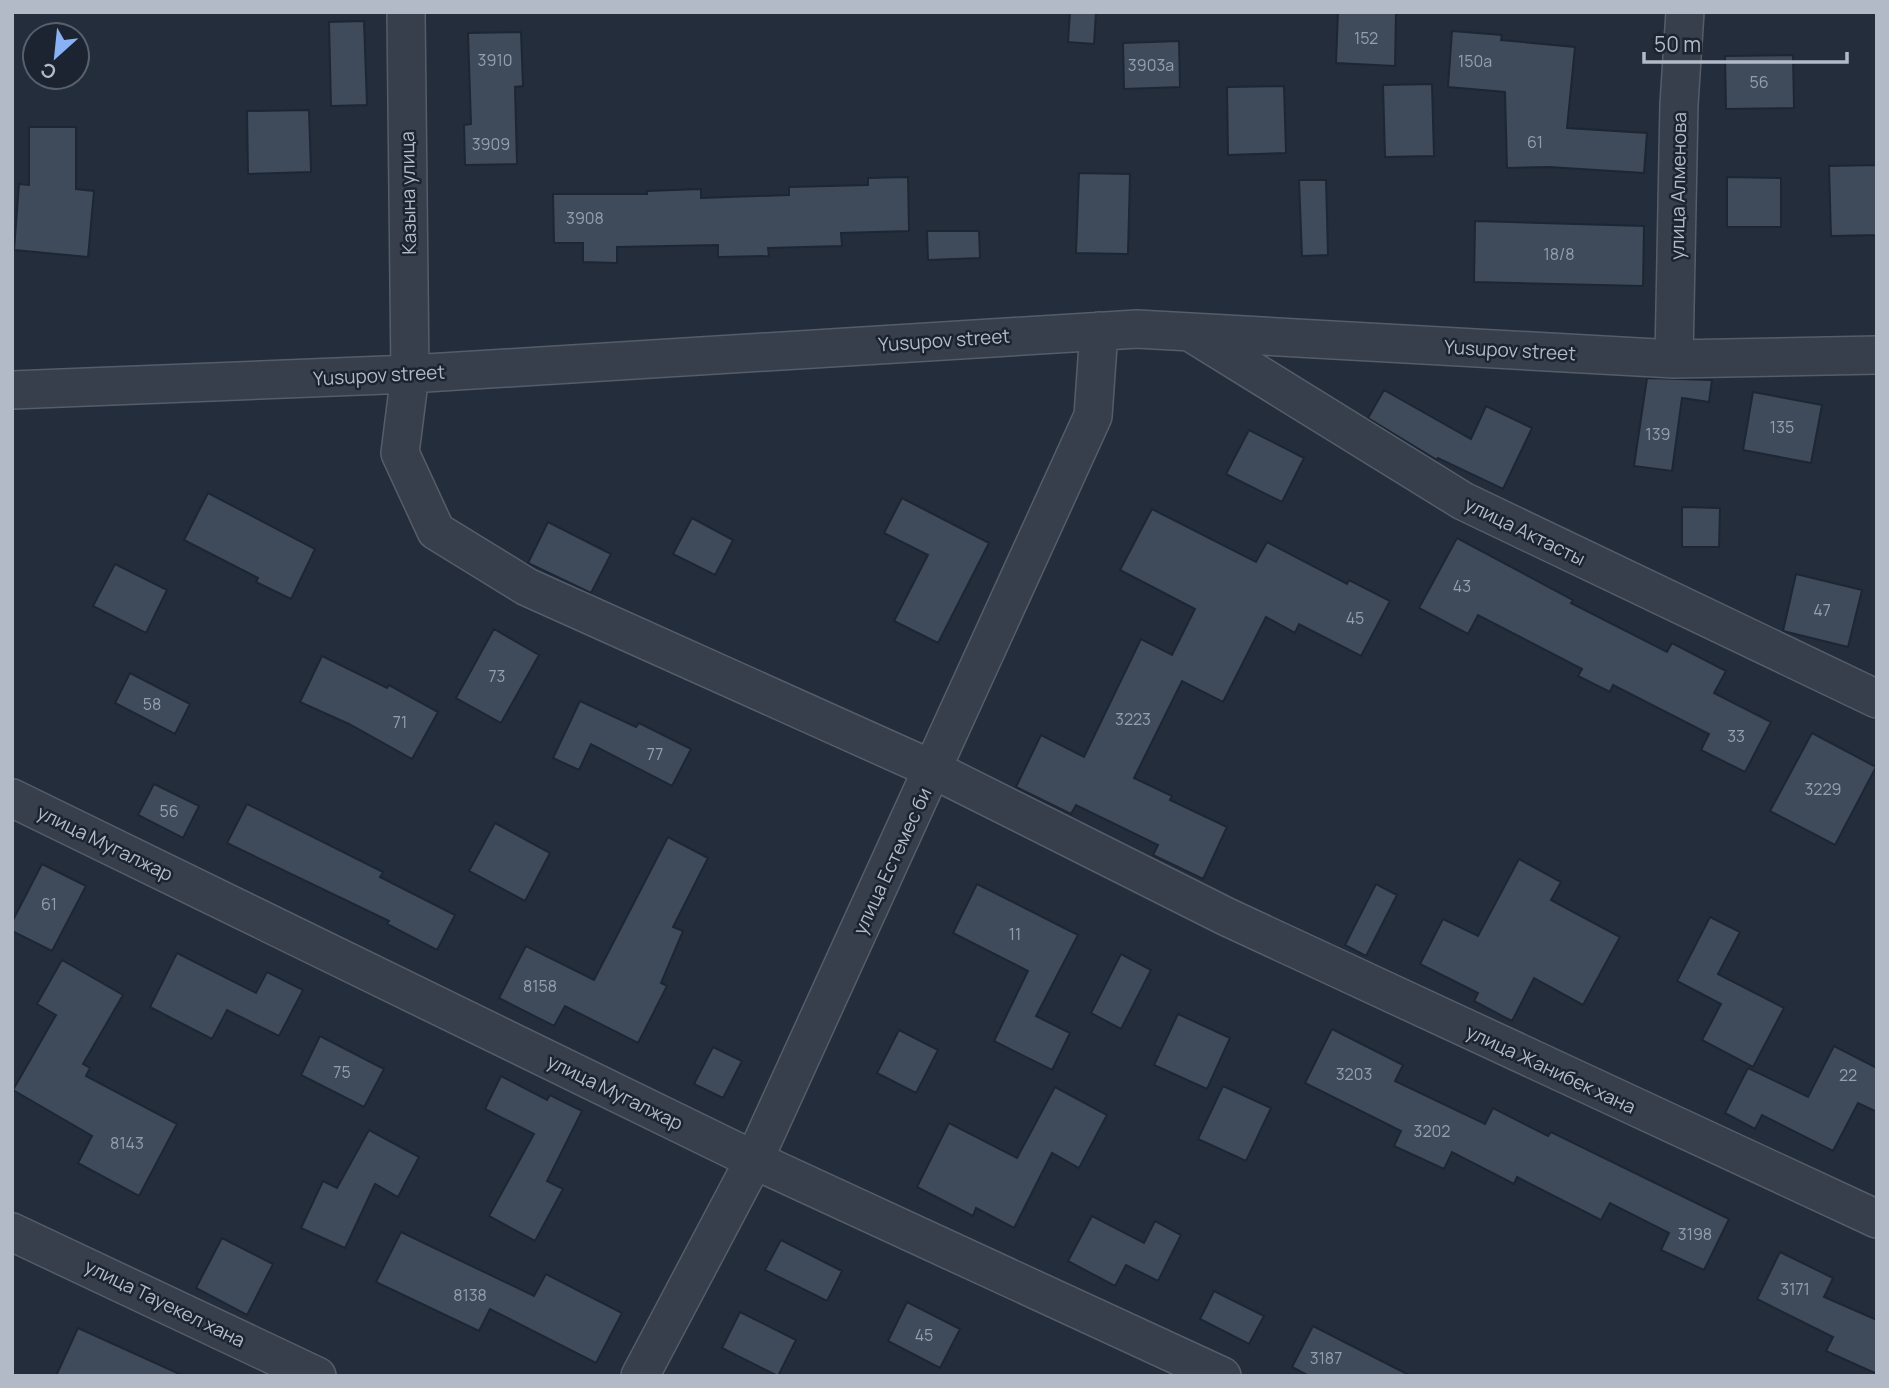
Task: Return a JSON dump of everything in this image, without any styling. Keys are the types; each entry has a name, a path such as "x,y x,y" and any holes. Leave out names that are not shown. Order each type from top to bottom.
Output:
{"street":[{"name":"Казына улица","path":"406,12 410,374 400,453 436,531 527,587 934,770"},
{"name":"улица Алменова","path":"1674,359 1679,104 1685,12"},
{"name":"Yusupov street","path":"12,390 410,374 1137,328 1674,359 1877,355"},
{"name":"улица Естемес би","path":"640,1376 754,1160 1093,416 1099,331"},
{"name":"улица Актасты","path":"1190,332 1463,501 1877,699"},
{"name":"улица Жанибек хана","path":"934,770 1227,917 1877,1219"},
{"name":"улица Мугалжар","path":"12,798 754,1160 1222,1376"},
{"name":"улица Тауекел хана","path":"12,1232 317,1376"}],"building":[{"path":"1070,12 1096,12 1094,44 1068,42"},
{"path":"1338,12 1396,12 1395,66 1336,63"},
{"path":"364,21 367,105 331,106 329,22"},
{"path":"1452,31 1502,35 1501,40 1575,47 1567,128 1647,133 1644,173 1549,167 1507,168 1505,92 1448,87"},
{"path":"521,32 523,86 515,87 517,164 465,165 464,125 471,124 468,33"},
{"path":"1179,41 1180,87 1124,89 1123,43"},
{"path":"1793,55 1794,108 1726,109 1725,56"},
{"path":"1432,84 1434,156 1385,157 1383,85"},
{"path":"1284,86 1286,153 1228,155 1227,87"},
{"path":"309,110 311,172 248,174 247,111"},
{"path":"29,127 76,127 76,189 94,191 88,257 14,250 19,184 29,185"},
{"path":"1877,165 1877,235 1831,236 1829,166"},
{"path":"1079,173 1130,174 1128,254 1076,253"},
{"path":"908,177 909,231 841,233 842,246 768,248 769,256 718,257 718,245 617,247 617,263 583,262 583,243 554,243 553,194 647,194 647,191 701,189 701,198 789,195 789,187 868,185 868,178"},
{"path":"1727,177 1781,178 1781,227 1727,227"},
{"path":"1299,180 1326,180 1328,255 1302,256"},
{"path":"1475,221 1644,226 1643,286 1474,282"},
{"path":"927,231 979,231 980,258 928,260"},
{"path":"1647,378 1712,380 1709,402 1682,398 1672,471 1634,466"},
{"path":"1384,390 1471,439 1486,406 1532,428 1503,489 1438,458 1437,460 1368,418"},
{"path":"1753,392 1822,405 1811,463 1743,450"},
{"path":"1249,430 1304,458 1282,502 1226,474"},
{"path":"208,493 315,549 291,599 256,582 258,578 184,540"},
{"path":"902,498 989,543 938,643 894,621 928,555 884,533"},
{"path":"1682,507 1720,508 1719,547 1682,547"},
{"path":"1152,509 1256,562 1267,542 1347,584 1349,580 1390,601 1361,656 1299,624 1295,633 1266,617 1223,702 1182,681 1134,778 1172,796 1170,800 1227,827 1203,879 1153,855 1158,845 1076,805 1071,814 1016,787 1041,735 1084,757 1141,639 1172,655 1195,609 1120,570"},
{"path":"692,518 733,540 715,575 673,554"},
{"path":"548,522 611,554 591,593 528,563"},
{"path":"1457,538 1573,600 1571,603 1667,652 1672,643 1726,671 1714,693 1771,722 1745,772 1701,750 1709,734 1613,685 1610,692 1578,676 1582,669 1478,615 1468,634 1419,608"},
{"path":"115,564 167,590 146,633 93,606"},
{"path":"1796,574 1862,590 1848,647 1783,631"},
{"path":"494,629 539,655 501,723 456,698"},
{"path":"322,656 387,688 389,685 438,712 412,759 349,724 300,702"},
{"path":"130,673 190,704 175,734 115,703"},
{"path":"580,701 636,727 639,723 691,749 672,786 591,744 579,770 553,758"},
{"path":"1812,733 1876,767 1835,845 1770,811"},
{"path":"154,784 199,806 183,838 138,815"},
{"path":"247,804 383,872 380,877 455,915 437,950 387,924 389,921 227,843"},
{"path":"495,823 550,853 525,901 469,871"},
{"path":"668,837 708,858 673,927 683,931 661,983 667,986 638,1043 565,1006 554,1026 499,998 526,946 594,980"},
{"path":"1519,859 1561,882 1551,900 1620,937 1583,1005 1534,978 1512,1021 1474,1001 1478,993 1420,964 1443,919 1478,936"},
{"path":"42,864 86,886 52,951 12,931 12,922"},
{"path":"977,884 1078,935 1036,1016 1070,1033 1052,1070 994,1041 1028,971 953,933"},
{"path":"1376,884 1397,895 1366,956 1345,945"},
{"path":"1710,917 1740,932 1718,974 1784,1008 1753,1067 1702,1040 1721,1004 1677,981"},
{"path":"177,953 256,993 267,972 303,990 279,1036 227,1010 212,1039 150,1007"},
{"path":"1121,954 1151,970 1121,1029 1091,1013"},
{"path":"62,960 123,995 83,1064 90,1068 86,1076 177,1124 139,1196 78,1163 92,1136 13,1090 56,1015 37,1004"},
{"path":"1178,1014 1230,1038 1207,1089 1154,1065"},
{"path":"1332,1029 1403,1065 1395,1081 1485,1124 1493,1108 1548,1136 1551,1132 1729,1219 1704,1270 1661,1250 1669,1233 1610,1203 1601,1220 1517,1177 1514,1184 1452,1152 1444,1169 1394,1146 1401,1131 1305,1083"},
{"path":"899,1030 938,1050 916,1093 877,1073"},
{"path":"320,1036 384,1069 364,1107 301,1075"},
{"path":"1834,1046 1877,1068 1877,1112 1858,1103 1833,1151 1762,1115 1755,1129 1725,1113 1748,1068 1808,1097"},
{"path":"713,1047 742,1061 723,1098 694,1084"},
{"path":"501,1076 547,1100 550,1095 582,1111 547,1181 563,1189 535,1241 489,1216 534,1134 485,1109"},
{"path":"1223,1086 1271,1108 1246,1161 1198,1139"},
{"path":"1055,1087 1107,1115 1079,1168 1052,1153 1014,1228 976,1208 973,1216 917,1187 949,1123 1017,1158"},
{"path":"369,1130 419,1157 398,1197 375,1184 345,1248 301,1228 323,1181 337,1188"},
{"path":"1092,1216 1144,1243 1155,1221 1181,1235 1158,1281 1126,1265 1115,1286 1068,1261"},
{"path":"401,1232 534,1296 546,1274 622,1313 596,1363 490,1309 479,1331 376,1282"},
{"path":"222,1238 273,1264 247,1315 196,1288"},
{"path":"781,1240 842,1271 827,1301 765,1270"},
{"path":"1780,1252 1833,1278 1824,1297 1877,1320 1877,1374 1826,1351 1833,1337 1757,1299"},
{"path":"1214,1291 1264,1316 1249,1344 1200,1319"},
{"path":"907,1302 960,1329 940,1368 888,1341"},
{"path":"740,1312 796,1340 778,1376 722,1348"},
{"path":"1313,1326 1411,1376 1309,1376 1292,1367"},
{"path":"78,1328 184,1376 56,1376"}]}
